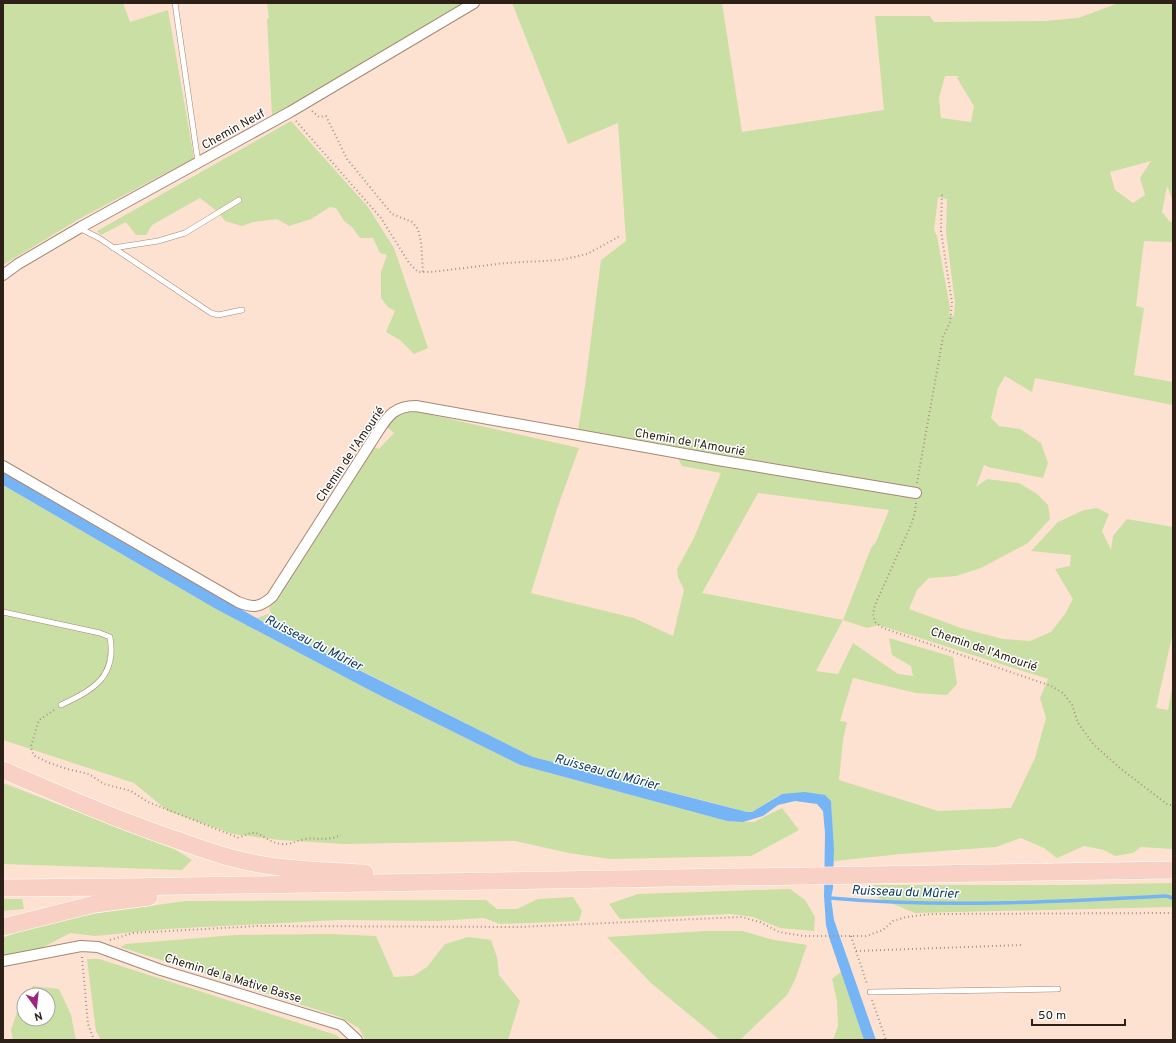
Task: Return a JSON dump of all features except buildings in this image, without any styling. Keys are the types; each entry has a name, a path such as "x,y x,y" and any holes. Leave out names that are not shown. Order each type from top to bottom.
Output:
{"highway":[{"path":"3,770 104,813 165,836 244,861 288,869 495,880"},
{"path":"3,888 1173,870"},
{"path":"3,926 95,904 139,897 403,883"}],"street":[{"name":"Chemin Neuf","path":"3,275 18,264 79,228 288,113 474,3"},
{"name":"Chemin de l'Amourié","path":"3,466 238,602 249,606 262,605 272,597 390,414 405,406 416,406 718,460 916,493"},
{"name":"Chemin de la Mative Basse","path":"3,961 81,946 98,947 161,970 341,1025 357,1040"}],"lane":[{"path":"175,3 198,162"},
{"path":"113,248 158,241 185,233 239,200"},
{"path":"79,228 113,248 210,313 218,315 242,310"},
{"path":"3,612 100,633 110,637 111,645 108,672 100,682 88,692 61,705"},
{"path":"870,992 1058,989"}],"path":[{"path":"303,104 319,116 326,116 347,159 392,214 412,222 418,229 421,242 423,272"},
{"path":"288,113 381,218 409,263 418,272 561,260 587,254 620,236"},
{"name":"Chemin de l'Amourié","path":"942,192 941,232 952,303 950,322 944,337 916,493 915,512 911,525 875,605 873,614 875,622 883,628 1051,686 1063,692 1072,705 1078,723 1094,745 1120,768 1168,805 1173,805"},
{"path":"61,705 39,720 31,746 32,752 35,756 47,762 67,769 89,774 104,784 131,791 148,802 239,838 248,833 254,832 269,841 282,844 292,844 305,839 333,839 341,834"},
{"path":"98,947 113,939 133,934 258,926 518,927 741,917 760,922 779,932 804,936 866,936 883,930 894,921 906,917 931,914 1173,913"},
{"path":"856,951 1022,945"},
{"path":"81,946 88,1024 94,1040"}],"green space":[{"path":"3,3 123,3 130,22 168,10 194,158 79,219 3,265"},
{"path":"267,3 467,3 272,116 267,19 269,18"},
{"path":"512,3 722,3 742,132 884,110 875,16 930,16 934,22 1045,21 1078,18 1119,3 1173,3 1173,201 1167,186 1162,212 1170,222 1173,221 1173,242 1144,241 1136,306 1144,308 1134,375 1173,382 1173,405 1035,378 1032,392 1005,376 998,388 991,418 999,426 1020,429 1041,443 1048,463 1043,478 984,465 976,487 987,479 1019,483 1037,494 1048,505 1050,519 1028,543 981,568 956,576 929,578 917,590 909,609 961,628 1003,639 1030,641 1051,632 1065,614 1073,599 1055,569 1070,566 1071,555 1031,551 1058,522 1084,510 1097,508 1109,514 1102,531 1111,550 1113,536 1127,519 1173,527 1173,632 1156,708 1168,710 1173,682 1173,849 1141,847 1133,853 1115,856 1104,850 1084,846 1057,858 1044,848 1021,838 996,847 901,854 834,861 831,801 781,794 752,812 746,812 533,757 257,618 271,613 269,608 373,447 379,449 394,433 387,427 393,418 400,414 419,412 579,448 557,509 531,593 634,618 673,636 684,590 678,577 677,569 693,540 721,473 682,466 673,448 578,430 601,260 626,241 618,123 568,144","holes":["945,76 959,76 957,78 974,106 971,122 941,118 939,98","1151,161 1140,178 1145,195 1133,203 1115,190 1110,172","938,197 947,199 946,232 955,303 954,316 949,315 950,308 937,236 934,230","758,493 889,510 876,542 871,548 843,620 702,593","843,620 867,628 879,625 1048,679 1040,698 1046,718 1035,758 1011,808 938,811 839,780 843,740 847,722 840,721 853,678 916,693 947,695 957,684 953,657 889,638 892,655 911,666 913,676 898,674 853,643 838,674 816,671"]},
{"path":"291,121 368,207 394,248 428,348 414,354 400,340 386,332 395,311 388,307 381,298 381,272 387,255 380,253 373,238 360,238 352,227 344,221 336,208 330,207 311,219 289,226 277,219 253,222 242,226 225,221 219,213 200,198 152,225 146,235 136,235 126,222 101,235 97,231"},
{"path":"3,485 216,609 373,692 520,765 727,821 754,822 782,808 799,830 751,856 610,859 569,853 515,841 345,844 280,840 233,834 168,811 134,783 3,740"},
{"path":"3,783 176,850 192,860 182,870 3,864"},
{"path":"1173,883 1173,907 915,913 878,898 873,885 1066,885"},
{"path":"790,889 805,900 815,917 814,931 780,928 753,917 731,914 620,919 609,904 638,894"},
{"path":"573,897 582,911 579,921 500,924 484,918 437,921 338,920 166,929 95,936 70,933 40,949 3,957 3,938 33,925 92,914 186,901 486,900 497,909 517,909 538,899"},
{"path":"3,899 22,899 24,909 3,911"},
{"path":"707,931 742,931 774,940 807,945 795,980 787,995 740,1040 720,1040 651,983 607,937"},
{"path":"331,934 376,936 394,977 413,976 427,967 445,944 468,937 491,940 497,957 499,975 520,1001 508,1040 365,1040 359,1028 340,1017 120,947 126,944 235,935"},
{"path":"87,959 99,959 336,1035 342,1040 101,1040 96,1031"},
{"path":"841,972 864,1040 833,1040 838,1026 837,1001 832,979"},
{"path":"56,989 59,989 71,1015 76,1040 13,1040 11,1030 16,1015 16,1027 56,1027"}],"water":[{"path":"3,471 102,530 267,624 533,757 747,812 752,812 782,794 805,792 825,795 831,801 834,849 833,888 831,898 834,920 876,1040 864,1040 826,925 824,896 825,833 823,811 817,804 795,801 778,805 763,816 743,822 727,821 520,765 373,692 216,609 3,485"}],"waterway":[{"name":"Ruisseau du Mûrier","path":"830,898 914,903 1040,902 1166,896 1173,898"}]}
